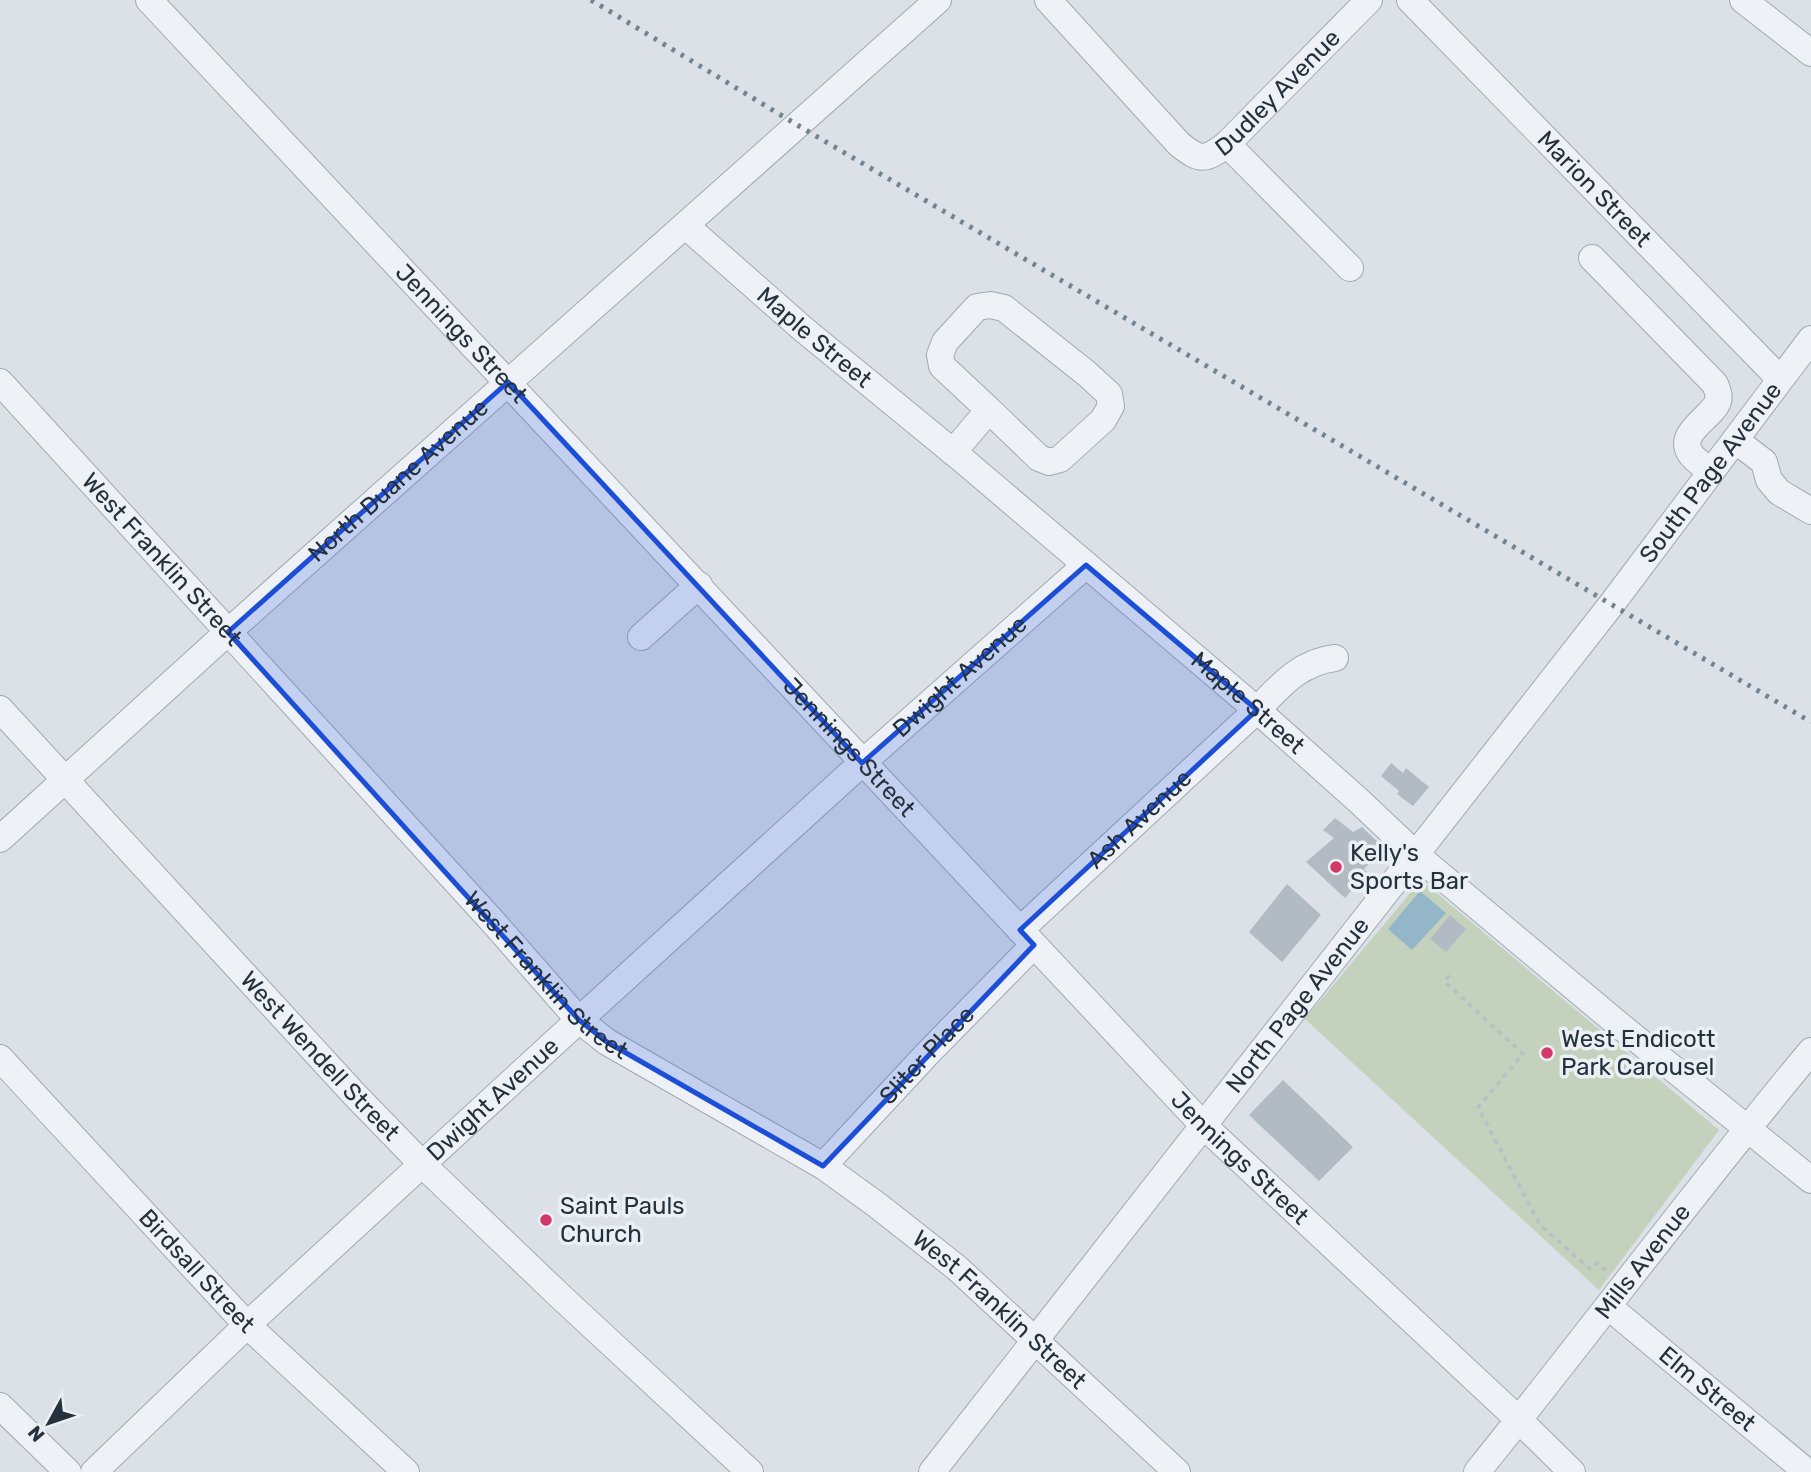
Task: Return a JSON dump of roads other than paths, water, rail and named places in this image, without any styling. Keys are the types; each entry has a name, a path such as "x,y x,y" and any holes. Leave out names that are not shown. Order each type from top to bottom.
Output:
{"street":[{"name":"Jennings Street","path":"149,0 1203,1125 1572,1472"},
{"name":"North Duane Avenue","path":"0,839 228,632 938,0"},
{"name":"Dudley Avenue","path":"1048,0 1178,144 1193,156 1202,158 1216,153 1227,144 1369,0"},
{"name":"Marion Street","path":"1410,0 1780,379"},
{"path":"1743,0 1811,53"},
{"path":"1227,144 1350,268"},
{"name":"Maple Street","path":"685,226 803,329 1258,710 1415,854 1618,1024 1811,1180"},
{"path":"1592,258 1716,384 1718,401 1691,433 1687,447 1691,455 1711,471"},
{"path":"990,305 1004,308 1086,373 1110,394 1111,406 1103,420 1060,459 1049,462 1039,458 989,410 942,366 940,355 944,342 977,307 990,305"},
{"name":"South Page Avenue","path":"1611,605 1811,339"},
{"name":"West Franklin Street","path":"0,382 494,923 579,1020 607,1042 823,1166 877,1205 957,1268 1177,1472"},
{"path":"953,452 989,410"},
{"path":"1735,440 1764,462 1769,481 1779,492 1811,511"},
{"name":"Dwight Avenue","path":"94,1472 247,1325 579,1020 862,763 1086,565"},
{"path":"641,637 699,586"},
{"name":"North Page Avenue","path":"932,1472 1611,605"},
{"name":"Ash Avenue","path":"1027,938 1258,710 1287,678 1322,659 1335,658"},
{"name":"West Wendell Street","path":"0,709 355,1095 423,1165 750,1472"},
{"name":"Sliter Place","path":"823,1166 928,1053 1027,938"},
{"name":"Mills Avenue","path":"1477,1472 1747,1128 1811,1051"},
{"name":"Birdsall Street","path":"0,1058 247,1325 406,1472"},
{"name":"Elm Street","path":"1609,1307 1807,1472"},
{"path":"0,1406 68,1472"}],"water":[{"path":"1420,891 1446,913 1412,950 1388,929"}],"railway":[{"path":"591,0 799,126 1811,722"}],"place":[{"name":"Kelly's Sports Bar","path":"1336,867"},
{"name":"West Endicott Park Carousel","path":"1547,1053"},
{"name":"Saint Pauls Church","path":"546,1220"}]}
